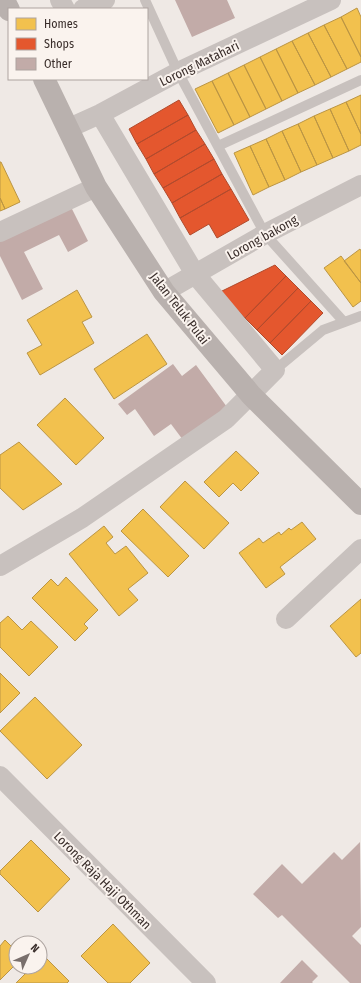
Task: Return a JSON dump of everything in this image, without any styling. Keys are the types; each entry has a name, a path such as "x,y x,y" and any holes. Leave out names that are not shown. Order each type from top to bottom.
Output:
{"main road":[{"name":"Jalan Teluk Pulai","path":"45,80 69,128 96,187 164,292 250,395 361,504"}],"street":[{"path":"85,8 105,0"},
{"name":"Lorong Matahari","path":"69,128 100,114 178,72 331,0"},
{"path":"0,566 82,518 226,420 275,370 195,274 100,114"},
{"name":"Lorong bakong","path":"164,292 265,234 361,185"},
{"path":"0,232 96,187"},
{"path":"286,619 361,549"},
{"name":"Lorong Raja Haji Othman","path":"0,776 206,983"}],"lane":[{"path":"145,0 178,72 265,234 344,322"},
{"path":"218,146 361,80"},
{"path":"275,370 323,330 361,316"}],"building: Homes":[{"path":"357,8 361,17 361,57 341,17"},
{"path":"341,17 361,57 361,62 347,69 324,25"},
{"path":"324,25 347,69 331,77 308,33"},
{"path":"308,33 331,77 315,85 292,41"},
{"path":"292,41 315,85 298,93 276,49"},
{"path":"276,49 298,93 282,101 260,57"},
{"path":"260,57 282,101 266,109 244,65"},
{"path":"244,65 266,109 250,117 228,73"},
{"path":"228,73 250,117 234,125 212,81"},
{"path":"212,81 234,125 218,133 195,89"},
{"path":"361,95 361,134 346,102"},
{"path":"346,102 361,134 361,145 349,151 330,109"},
{"path":"330,109 349,151 333,158 314,116"},
{"path":"314,116 333,158 317,165 298,124"},
{"path":"298,124 317,165 301,172 282,131"},
{"path":"282,131 301,172 285,180 266,139"},
{"path":"266,139 285,180 269,187 250,146"},
{"path":"250,146 269,187 253,195 234,153"},
{"path":"0,162 20,202 5,209 0,198"},
{"path":"0,198 5,209 0,211"},
{"path":"360,249 361,251 361,283 344,261"},
{"path":"341,256 361,283 361,301 353,307 324,268"},
{"path":"77,290 92,317 82,322 94,343 40,375 27,353 42,345 27,320"},
{"path":"147,334 167,364 114,399 94,369"},
{"path":"65,398 104,438 76,465 37,425"},
{"path":"19,442 62,484 23,510 0,488 0,455"},
{"path":"236,451 259,473 241,491 233,483 219,497 204,482"},
{"path":"185,481 229,523 204,549 160,507"},
{"path":"143,509 189,556 168,577 121,531"},
{"path":"302,522 316,539 280,567 285,574 266,588 239,553 259,538 263,543 279,532 281,535 289,528 291,530"},
{"path":"104,526 113,537 106,543 115,554 126,546 148,573 128,589 138,600 119,616 69,554"},
{"path":"66,577 98,610 84,624 88,628 75,641 32,598 51,579 58,586"},
{"path":"361,599 361,653 356,657 330,626"},
{"path":"8,616 22,630 31,621 58,647 29,676 0,647 0,623"},
{"path":"0,673 20,693 0,713"},
{"path":"35,697 82,745 47,779 0,731"},
{"path":"31,840 70,879 38,912 0,874 0,871"},
{"path":"113,924 150,963 130,983 108,983 81,956"},
{"path":"5,940 8,943 8,972 0,980 0,946"},
{"path":"48,960 69,981 67,983 16,983 24,975 48,975"}],"building: Shops":[{"path":"179,100 188,115 137,144 129,129"},
{"path":"188,115 196,130 146,159 137,144"},
{"path":"196,130 205,144 154,174 146,159"},
{"path":"205,144 214,159 163,188 154,174"},
{"path":"214,159 222,174 172,203 163,188"},
{"path":"222,174 231,189 180,218 172,203"},
{"path":"231,189 249,220 217,238 209,224 190,235 180,218"},
{"path":"275,265 286,276 245,318 220,292"},
{"path":"286,276 298,288 257,330 245,318"},
{"path":"298,288 311,301 270,343 257,330"},
{"path":"311,301 323,313 282,355 270,343"}],"building: Other":[{"path":"175,0 227,0 235,18 192,37"},
{"path":"71,207 88,241 68,252 59,235 24,252 43,289 22,300 0,256 0,239"},
{"path":"173,364 182,376 196,365 227,407 183,440 171,424 154,436 135,409 127,415 118,404"},
{"path":"360,842 361,927 352,936 361,945 361,983 350,983 282,915 278,918 253,894 282,864 302,884 334,852 342,860"},
{"path":"302,960 318,976 312,982 313,983 280,983"}]}
